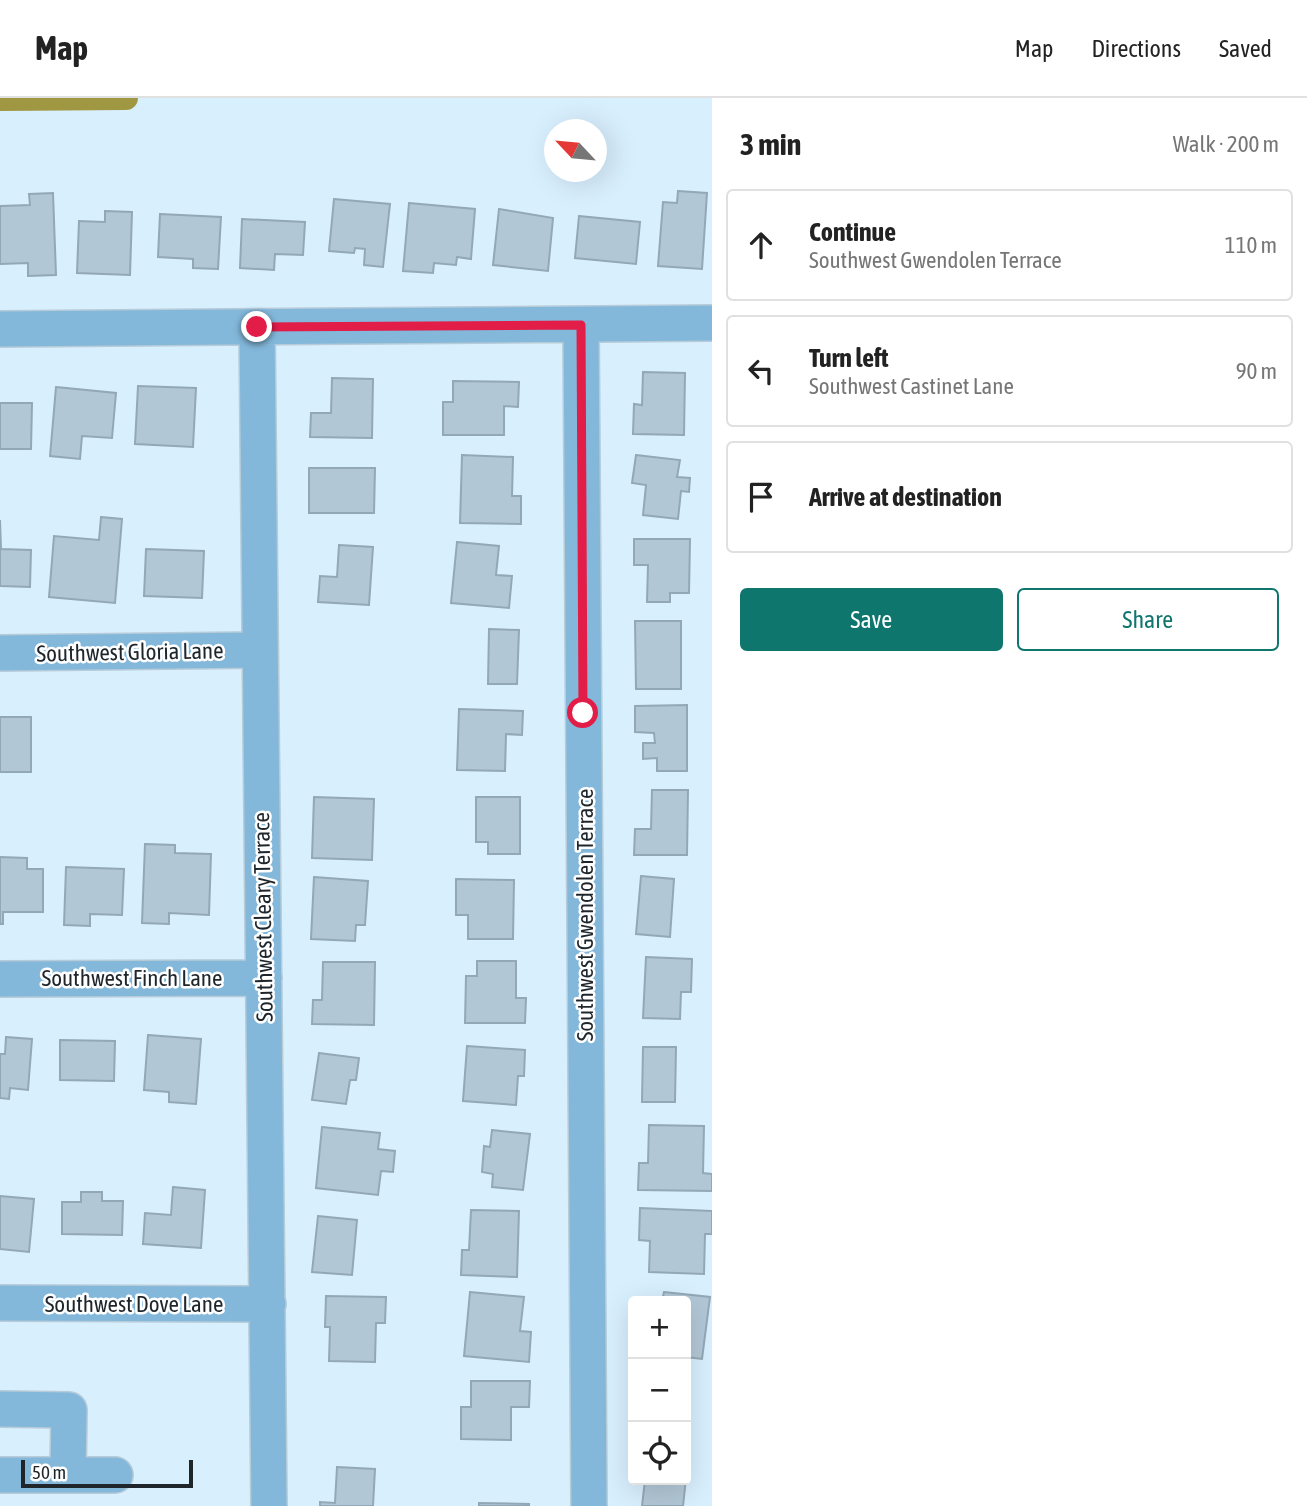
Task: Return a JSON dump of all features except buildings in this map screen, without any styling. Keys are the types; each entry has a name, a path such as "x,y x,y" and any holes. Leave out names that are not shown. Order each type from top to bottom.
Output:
{"street":[{"path":"0,329 712,323"},
{"name":"Southwest Gwendolen Terrace","path":"581,325 589,1506"},
{"name":"Southwest Cleary Terrace","path":"257,327 269,1506"},
{"name":"Southwest Gloria Lane","path":"0,653 259,650"},
{"name":"Southwest Finch Lane","path":"0,979 264,978"},
{"name":"Southwest Dove Lane","path":"0,1303 268,1304"},
{"path":"0,1409 69,1410 68,1475"},
{"path":"0,1475 115,1475"}],"waterway":[{"path":"0,99 126,98"}],"route":[{"path":"257,327 581,325 583,713"}]}
